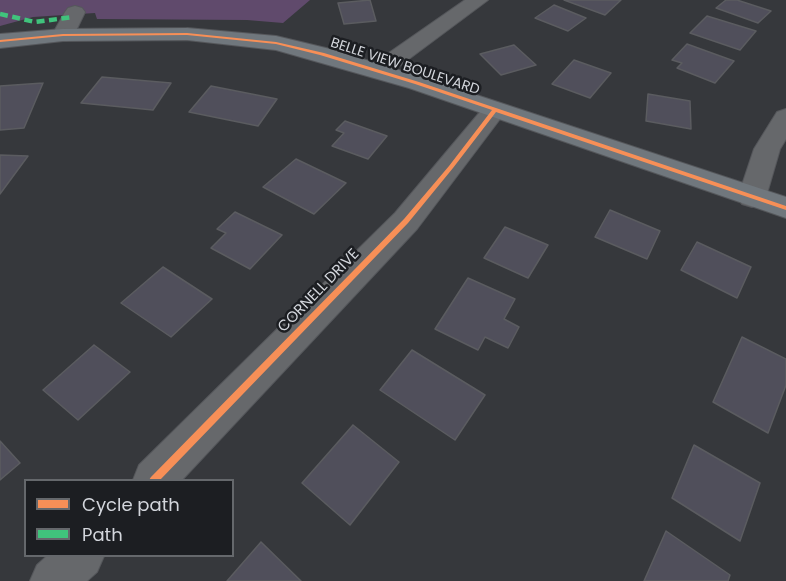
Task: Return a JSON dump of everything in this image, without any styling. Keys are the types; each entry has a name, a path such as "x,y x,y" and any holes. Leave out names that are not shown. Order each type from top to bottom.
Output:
{"main road":[{"name":"BELLE VIEW BOULEVARD","path":"0,41 63,35 187,34 235,37 310,51 378,71 786,208"}],"street":[{"path":"378,71 478,0"},
{"path":"63,35 75,12"},
{"name":"CORNELL DRIVE","path":"155,479 406,221 494,111"},
{"path":"752,197 767,149 786,117"},
{"path":"53,581 79,557"}],"shaded area":[{"path":"0,0 310,0 283,23 247,20 97,19 95,13 33,17 0,26"}],"building":[{"path":"370,0 376,21 344,24 338,3"},
{"path":"564,0 621,0 605,15"},
{"path":"726,0 737,0 771,11 758,23 716,8"},
{"path":"554,5 586,18 568,31 535,18"},
{"path":"707,16 756,31 740,50 690,33"},
{"path":"687,44 734,61 715,83 677,68 682,63 672,60"},
{"path":"514,45 536,65 501,75 480,54"},
{"path":"574,60 611,73 590,98 552,84"},
{"path":"102,77 171,83 153,110 81,103"},
{"path":"43,83 24,128 0,130 0,86"},
{"path":"211,86 277,99 258,126 189,112"},
{"path":"648,94 690,101 691,129 646,121"},
{"path":"345,121 387,136 368,159 332,146 344,133 336,130"},
{"path":"0,155 28,156 0,194"},
{"path":"296,159 346,183 314,214 263,187"},
{"path":"610,210 660,231 647,259 595,237"},
{"path":"235,212 282,235 250,269 211,248 226,233 217,229"},
{"path":"505,227 548,245 528,278 484,258"},
{"path":"697,242 751,267 737,298 681,270"},
{"path":"163,267 212,299 171,337 121,303"},
{"path":"468,278 515,299 504,319 519,327 508,348 485,337 478,350 435,329"},
{"path":"742,337 786,359 786,385 768,433 713,402"},
{"path":"94,345 130,372 78,420 43,390"},
{"path":"412,350 485,395 455,440 380,390"},
{"path":"353,425 399,462 350,525 302,483"},
{"path":"0,441 20,463 0,480"},
{"path":"694,445 760,483 740,541 672,498"},
{"path":"666,531 730,575 728,581 644,581"},
{"path":"261,542 301,581 227,581"}],"marked path":[{"path":"0,14 35,22 73,17"}],"cycle path":[{"path":"0,41 63,35 187,34 276,43 322,54 417,83 786,208"},
{"path":"155,479 406,221 494,111"}]}
